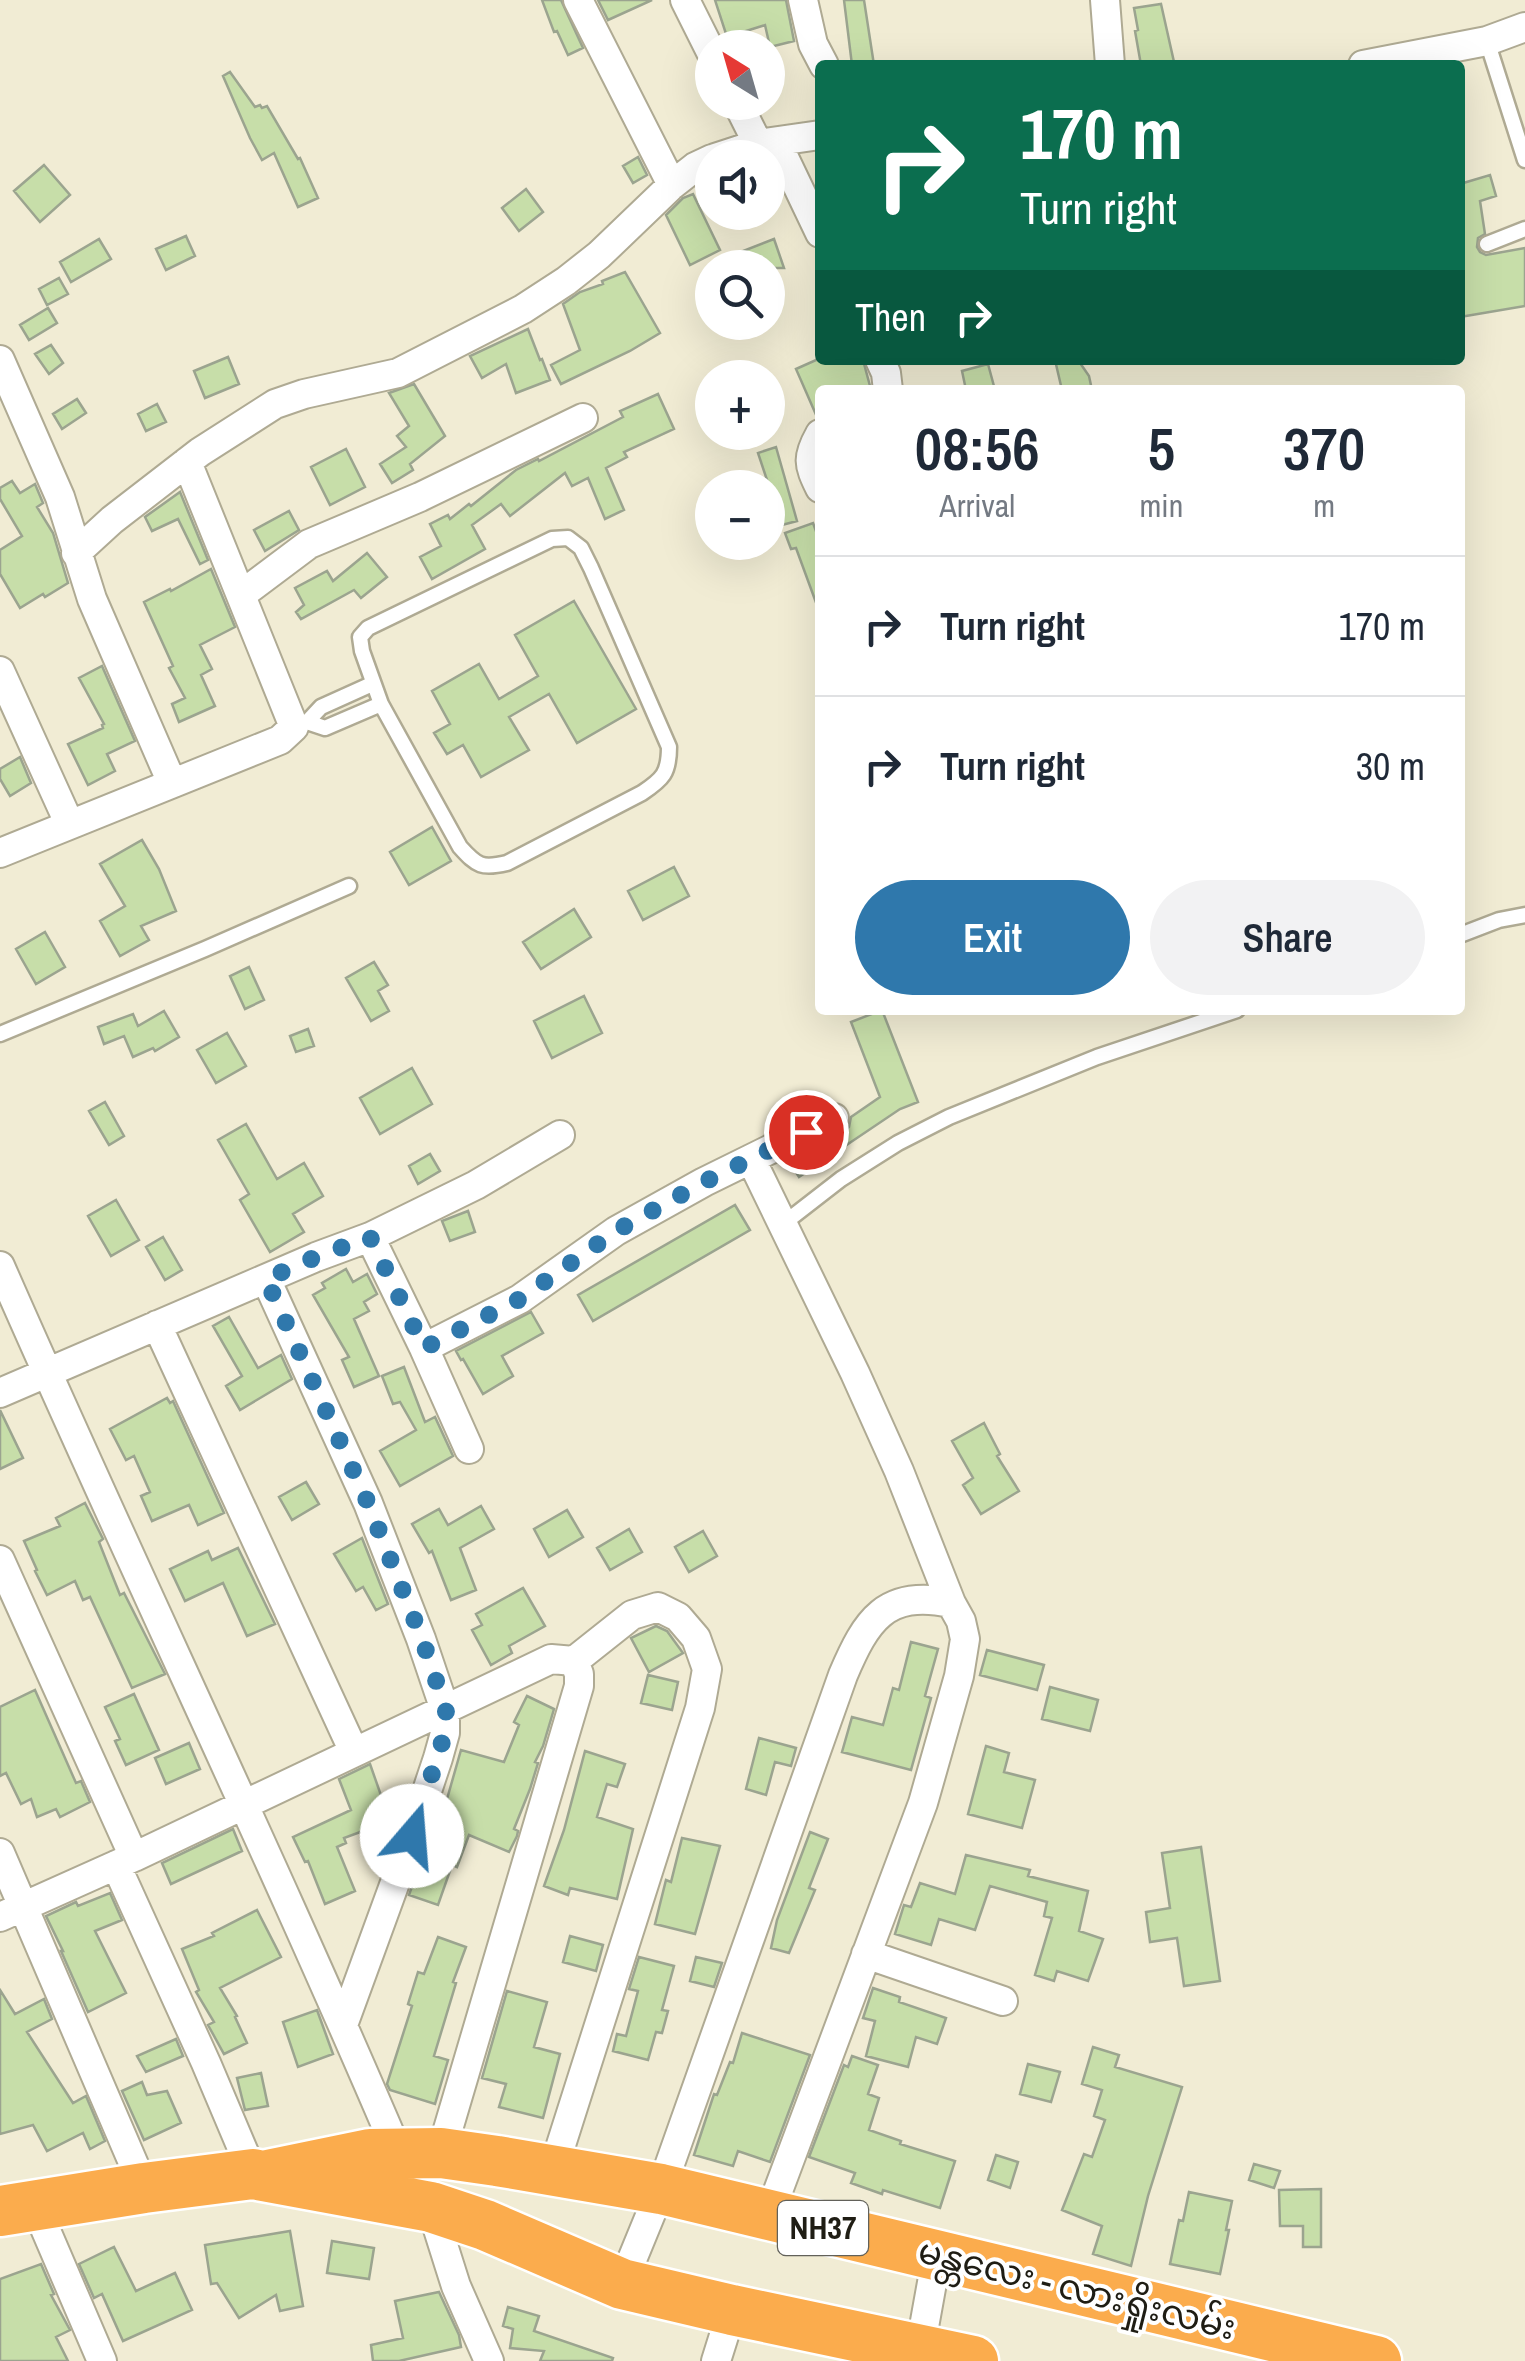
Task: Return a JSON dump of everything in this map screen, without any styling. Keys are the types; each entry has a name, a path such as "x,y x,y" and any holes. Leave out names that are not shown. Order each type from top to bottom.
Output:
{"highway":[{"name":"မန္တလေး - လားရှိုးလမ်း","path":"258,2175 370,2154 419,2153 552,2170 661,2189 936,2255 1266,2348 1376,2361"},
{"name":"NH37","path":"18,2208 258,2175 430,2207 485,2225 622,2284 732,2310 813,2345 973,2361"}],"street":[{"path":"578,0 672,184"},
{"path":"685,0 700,30"},
{"path":"802,0 813,44 821,60"},
{"path":"1106,0 1110,60"},
{"path":"1389,60 1486,41 1525,27"},
{"path":"785,140 815,136"},
{"path":"76,553 188,462 275,404 398,373 523,309 598,255 695,166"},
{"path":"785,174 815,225"},
{"path":"0,360 60,497 92,599 172,783"},
{"path":"241,596 310,544 420,497 584,418"},
{"path":"815,443 809,454 815,479"},
{"path":"0,853 280,740 301,725 241,596 188,462"},
{"path":"0,671 70,823"},
{"path":"424,1348 520,1299 616,1231 834,1118"},
{"path":"0,1393 370,1237 476,1185 560,1135"},
{"path":"751,1159 899,1471 950,1603 961,1621 965,1640 922,1803 769,2215"},
{"path":"370,1237 469,1449"},
{"path":"0,1266 343,2026 419,2153"},
{"path":"266,1279 368,1503 446,1710 445,1733 433,1773 343,2026"},
{"path":"157,1325 354,1752"},
{"path":"0,1560 258,2175"},
{"path":"622,2284 661,2189 858,1639 874,1618 890,1607 910,1600 950,1603"},
{"path":"11,1912 551,1658 574,1661 632,1614 658,1606 678,1617 696,1638 707,1669 700,1708 552,2170"},
{"path":"419,2153 579,1686 574,1661"},
{"path":"0,1853 11,1912 144,2188"},
{"path":"866,1954 1003,2001"},
{"path":"430,2207 456,2286 489,2361"},
{"path":"18,2208 102,2361"},
{"path":"919,2356 936,2255"},
{"path":"716,2361 732,2310"}],"lane":[{"path":"1486,41 1525,160"},
{"path":"1487,244 1525,230"},
{"path":"568,538 581,548 592,568 669,747 669,764 660,781 642,793 507,863 489,867 474,862 460,847 372,684 360,636 368,628 552,539 568,538"},
{"path":"301,725 321,707 372,684"},
{"path":"301,725 325,728 381,704"},
{"path":"0,1034 349,886"},
{"path":"1465,933 1525,915"},
{"path":"783,1224 841,1179 949,1117 1097,1057 1222,1015"}],"building":[{"path":"542,0 561,0 583,48 568,55"},
{"path":"598,0 652,0 608,20"},
{"path":"715,0 786,0 794,41 785,43 785,30 766,30 765,25 749,30 725,30"},
{"path":"844,0 864,0 873,60 851,60"},
{"path":"1161,4 1174,60 1140,60 1134,8"},
{"path":"230,72 255,107 267,106 300,158 318,198 298,207 274,153 262,160 223,76"},
{"path":"638,157 647,175 633,183 623,166"},
{"path":"44,165 70,195 40,222 14,191"},
{"path":"1490,175 1496,196 1480,201 1485,234 1478,238 1477,247 1486,255 1525,248 1525,306 1465,316 1465,182"},
{"path":"526,189 543,212 519,231 502,208"},
{"path":"693,194 695,230 710,230 720,250 695,250 695,262 690,265 666,215"},
{"path":"186,236 195,256 166,270 156,249"},
{"path":"99,239 111,259 71,282 60,262"},
{"path":"774,239 778,250 746,250"},
{"path":"625,272 660,333 561,384 551,365 580,350 563,304"},
{"path":"59,278 68,294 47,305 39,289"},
{"path":"48,308 57,323 29,340 20,325"},
{"path":"528,329 550,380 516,393 506,364 482,378 470,356"},
{"path":"51,345 63,363 49,374 35,354"},
{"path":"228,357 239,384 205,398 194,371"},
{"path":"815,360 815,365 864,365 870,385 815,385 815,412 796,369"},
{"path":"988,365 994,385 965,385 962,371"},
{"path":"1056,365 1081,365 1091,385 1061,385"},
{"path":"414,384 445,436 410,464 413,470 392,483 380,464 406,447 397,436 409,426 389,393"},
{"path":"658,394 674,429 624,452 627,457 606,468 624,510 605,519 588,478 572,486 565,473 510,516 501,504 472,525 485,549 432,579 420,557 441,546 430,524 448,515 450,519 516,470 623,417 620,411"},
{"path":"77,399 86,413 62,429 53,414"},
{"path":"157,404 166,422 146,431 138,414"},
{"path":"346,449 365,487 330,505 311,467"},
{"path":"777,450 783,470 764,470 758,453"},
{"path":"785,479 797,521 785,524"},
{"path":"12,481 20,493 35,484 43,503 37,507 53,533 68,583 20,608 0,574 0,550 22,536 0,499 0,488"},
{"path":"180,492 208,560 200,564 178,519 152,531 145,517"},
{"path":"289,511 299,530 265,551 254,530"},
{"path":"813,523 815,600 796,548 791,549 785,533"},
{"path":"367,553 387,577 361,598 354,590 301,619 296,612 304,605 295,588 327,571 333,581"},
{"path":"211,569 235,627 200,645 212,669 201,675 215,706 179,722 172,704 185,698 144,602"},
{"path":"574,601 636,709 577,743 549,694 509,717 529,750 481,777 463,745 447,754 434,733 450,724 432,691 479,664 499,699 538,676 515,635"},
{"path":"102,666 135,741 107,754 115,771 88,785 68,744 103,728 79,678"},
{"path":"20,757 31,783 10,796 0,779 0,769"},
{"path":"432,827 451,861 409,885 390,852"},
{"path":"142,840 176,911 141,926 149,940 120,956 100,921 125,906 100,864"},
{"path":"674,867 689,896 643,920 628,891"},
{"path":"574,909 591,937 541,969 523,942"},
{"path":"45,932 65,967 36,984 16,949"},
{"path":"374,962 388,985 378,991 389,1011 371,1021 346,978"},
{"path":"249,967 264,1000 245,1009 230,976"},
{"path":"584,996 602,1033 552,1058 534,1021"},
{"path":"164,1011 179,1037 155,1051 153,1048 133,1057 124,1036 104,1044 98,1027 133,1014 138,1026"},
{"path":"869,1015 884,1015 918,1102 900,1109 799,1177 788,1160 843,1133 851,1117 880,1097 851,1022"},
{"path":"308,1029 314,1046 296,1052 290,1036"},
{"path":"227,1033 246,1066 216,1083 197,1050"},
{"path":"412,1068 432,1104 380,1134 360,1098"},
{"path":"105,1102 124,1136 109,1145 89,1111"},
{"path":"246,1124 277,1179 304,1163 323,1196 293,1214 304,1232 270,1252 240,1200 249,1194 218,1140"},
{"path":"430,1154 440,1171 418,1184 409,1166"},
{"path":"116,1200 139,1240 111,1256 88,1216"},
{"path":"735,1205 750,1230 593,1321 578,1295"},
{"path":"468,1211 475,1232 450,1241 442,1221"},
{"path":"163,1237 182,1270 165,1280 146,1247"},
{"path":"346,1269 353,1282 367,1274 377,1294 364,1302 369,1311 354,1319 379,1376 354,1387 342,1360 349,1357 313,1295 325,1288 322,1283"},
{"path":"531,1312 543,1333 502,1356 513,1376 483,1394 456,1351"},
{"path":"229,1317 258,1368 281,1355 292,1379 240,1410 226,1386 242,1376 213,1326"},
{"path":"404,1367 425,1422 435,1417 453,1456 400,1486 380,1451 416,1430 400,1402 393,1404 382,1376"},
{"path":"167,1398 170,1403 173,1401 224,1513 198,1525 189,1505 152,1521 141,1496 150,1492 134,1456 126,1460 110,1429"},
{"path":"0,1410 23,1458 0,1469"},
{"path":"984,1423 1000,1454 997,1456 1019,1491 981,1514 963,1485 973,1478 952,1441"},
{"path":"306,1482 319,1504 292,1520 279,1497"},
{"path":"85,1503 103,1539 99,1542 120,1595 124,1593 165,1674 132,1688 90,1597 83,1600 75,1581 47,1595 24,1541 60,1526 56,1518"},
{"path":"481,1506 494,1529 460,1548 476,1590 451,1600 432,1551 429,1553 412,1524 439,1509 448,1525"},
{"path":"567,1510 583,1537 549,1557 534,1529"},
{"path":"629,1529 642,1552 610,1570 597,1548"},
{"path":"703,1531 717,1556 689,1572 675,1547"},
{"path":"362,1538 388,1604 376,1610 363,1587 356,1591 334,1554"},
{"path":"238,1548 275,1624 247,1636 223,1583 185,1601 170,1569 208,1551 212,1560"},
{"path":"523,1588 545,1626 509,1646 512,1653 491,1665 472,1630 482,1625 476,1614"},
{"path":"656,1626 667,1631 683,1653 649,1672 631,1638"},
{"path":"911,1642 938,1649 925,1696 931,1698 911,1770 842,1752 852,1717 883,1725 893,1688 899,1690"},
{"path":"987,1650 1044,1665 1037,1690 980,1675"},
{"path":"648,1675 678,1682 672,1710 641,1703"},
{"path":"1050,1687 1098,1700 1090,1731 1042,1719"},
{"path":"35,1690 76,1783 81,1781 90,1802 60,1817 56,1809 37,1817 31,1799 21,1804 6,1773 0,1776 0,1707"},
{"path":"134,1694 159,1750 126,1765 115,1741 120,1739 105,1707"},
{"path":"527,1696 554,1709 509,1852 469,1835 457,1867 452,1865 438,1905 409,1895 436,1818 441,1820 461,1750 504,1762 519,1725 514,1722"},
{"path":"759,1738 796,1748 791,1766 775,1762 766,1795 746,1789"},
{"path":"189,1743 200,1769 166,1784 155,1758"},
{"path":"986,1746 1009,1753 1004,1772 1035,1780 1022,1828 968,1814"},
{"path":"585,1751 625,1764 617,1787 607,1784 597,1817 633,1829 617,1899 570,1888 568,1895 544,1886"},
{"path":"370,1764 390,1821 344,1838 346,1843 337,1847 355,1891 325,1904 308,1861 305,1862 293,1837 351,1810 339,1779"},
{"path":"233,1829 242,1851 171,1884 162,1863"},
{"path":"810,1832 828,1839 809,1888 815,1890 789,1953 771,1948 777,1920"},
{"path":"682,1838 720,1846 695,1934 655,1924"},
{"path":"1201,1847 1220,1981 1184,1986 1177,1938 1150,1942 1146,1912 1170,1908 1162,1853"},
{"path":"966,1855 1030,1870 1028,1876 1088,1891 1079,1931 1103,1939 1088,1981 1057,1971 1054,1981 1035,1975 1052,1918 1044,1916 1047,1902 990,1886 975,1930 939,1919 931,1945 895,1934 904,1905 911,1907 920,1883 955,1894"},
{"path":"110,1893 122,1920 95,1931 126,1993 88,2012 46,1916 76,1902 78,1906"},
{"path":"257,1910 281,1957 220,1988 247,2043 224,2054 208,2025 214,2022 196,1992 199,1990 182,1949 214,1936 212,1933"},
{"path":"570,1936 603,1945 596,1971 563,1962"},
{"path":"438,1937 466,1947 434,2056 448,2060 435,2104 390,2090 387,2084 412,2006 408,2004 418,1972 424,1974"},
{"path":"639,1957 674,1966 662,2010 668,2011 662,2033 656,2032 648,2060 613,2051 617,2034 626,2036 638,1991 629,1989"},
{"path":"696,1957 722,1963 714,1987 690,1981"},
{"path":"873,1988 900,1997 899,2002 946,2018 937,2044 916,2037 908,2067 866,2056 875,2021 863,2018"},
{"path":"0,1990 15,2014 44,1999 52,2019 27,2032 73,2103 86,2096 105,2141 90,2149 83,2133 47,2151 33,2125 0,2134"},
{"path":"507,1991 547,2002 534,2047 560,2054 543,2118 499,2107 506,2084 482,2078"},
{"path":"317,2010 333,2054 298,2067 283,2022"},
{"path":"742,2033 810,2055 770,2162 738,2151 733,2166 694,2155 714,2094 717,2095 730,2062 733,2063"},
{"path":"176,2039 183,2056 146,2072 137,2056"},
{"path":"1093,2047 1119,2055 1115,2067 1182,2087 1131,2266 1093,2254 1102,2226 1062,2210 1084,2154 1092,2157 1105,2120 1094,2116 1102,2090 1082,2084"},
{"path":"852,2056 878,2065 868,2094 879,2098 869,2130 955,2161 940,2208 851,2183 855,2173 809,2157 844,2065 848,2067"},
{"path":"1028,2064 1060,2072 1051,2102 1020,2094"},
{"path":"261,2073 268,2106 245,2110 237,2078"},
{"path":"142,2082 147,2095 167,2091 181,2123 144,2140 122,2091"},
{"path":"996,2155 1018,2162 1010,2188 988,2180"},
{"path":"1254,2164 1280,2171 1274,2188 1249,2180"},
{"path":"1321,2189 1321,2247 1303,2247 1303,2226 1280,2226 1279,2190"},
{"path":"1189,2192 1232,2201 1220,2274 1170,2264"},
{"path":"290,2231 303,2306 280,2311 276,2295 239,2318 217,2283 211,2284 205,2245"},
{"path":"332,2241 374,2248 369,2279 327,2273"},
{"path":"114,2247 136,2291 175,2273 192,2310 123,2341 102,2294 94,2298 79,2264"},
{"path":"41,2264 54,2294 51,2295 70,2330 56,2337 68,2361 0,2361 0,2279"},
{"path":"439,2292 461,2347 399,2361 373,2361 371,2345 403,2338 395,2301"},
{"path":"508,2307 539,2316 534,2331 613,2358 612,2361 540,2361 544,2351 510,2348 513,2329 503,2326"}],"route":[{"path":"412,1836 445,1733 446,1710 368,1503 266,1279 370,1237 424,1348 520,1299 616,1231 806,1132"}]}
